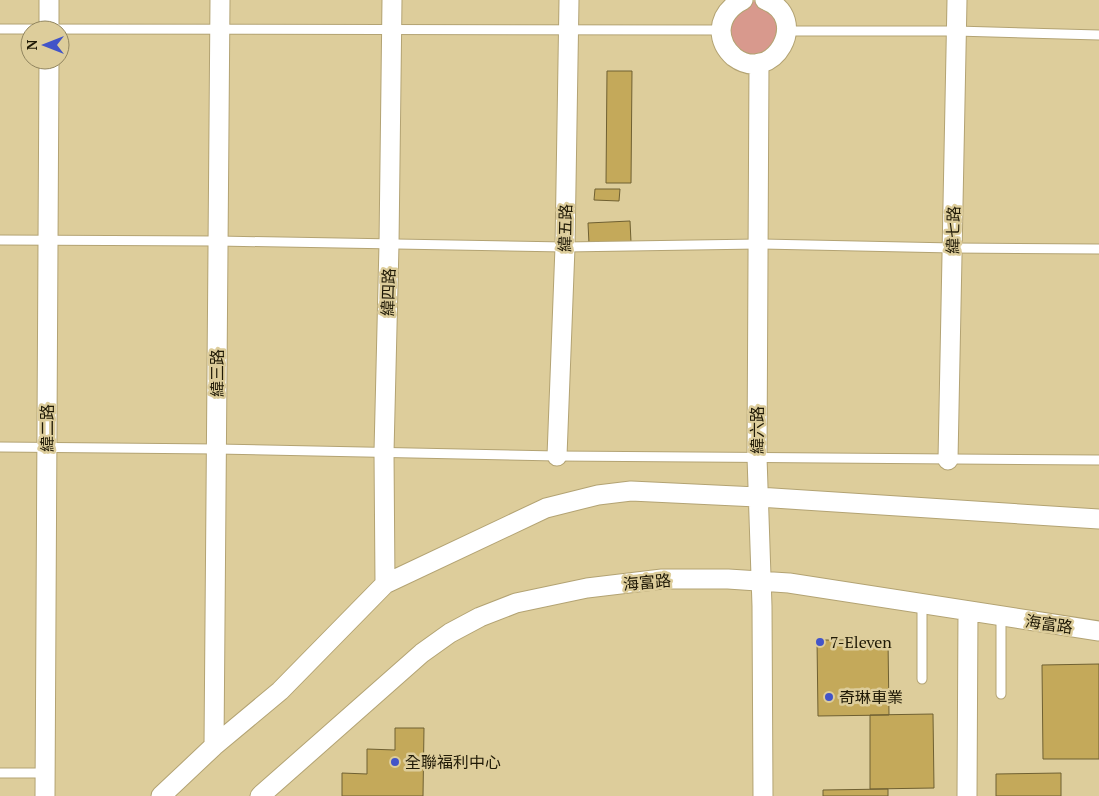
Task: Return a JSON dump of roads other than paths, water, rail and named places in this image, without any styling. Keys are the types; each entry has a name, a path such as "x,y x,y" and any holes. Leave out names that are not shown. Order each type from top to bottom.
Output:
{"street":[{"path":"49,0 49,20"},
{"name":"緯三路","path":"214,746 220,0"},
{"name":"緯四路","path":"385,584 384,452 392,0"},
{"name":"緯五路","path":"557,456 565,247 568,0"},
{"path":"743,0 728,10 721,30 724,45 736,58 747,62 760,63 776,55 782,47 786,31 784,18 780,11 770,2 764,0"},
{"name":"緯七路","path":"948,460 957,0"},
{"name":"緯六路","path":"760,63 757,497 761,580 763,796"},
{"name":"緯二路","path":"45,796 49,70"},
{"path":"161,796 214,746 280,690 385,584 546,508 598,495 631,491 757,497 1099,519"},
{"name":"海富路","path":"260,796 422,653 450,633 480,617 516,603 587,588 662,579 761,580 1099,631"},
{"path":"967,796 968,611"}],"lane":[{"path":"0,29 20,29"},
{"path":"70,29 721,30"},
{"path":"786,31 956,31 1099,34"},
{"path":"0,240 218,241 565,247 758,244 953,248 1099,248"},
{"path":"0,447 217,449 557,456 1099,460"},
{"path":"922,603 922,679"},
{"path":"1001,617 1001,694"},
{"path":"0,773 45,772"}],"place":[{"name":"7-Eleven","path":"820,642"},
{"name":"奇琳車業","path":"829,697"},
{"name":"全聯福利中心","path":"395,762"}]}
